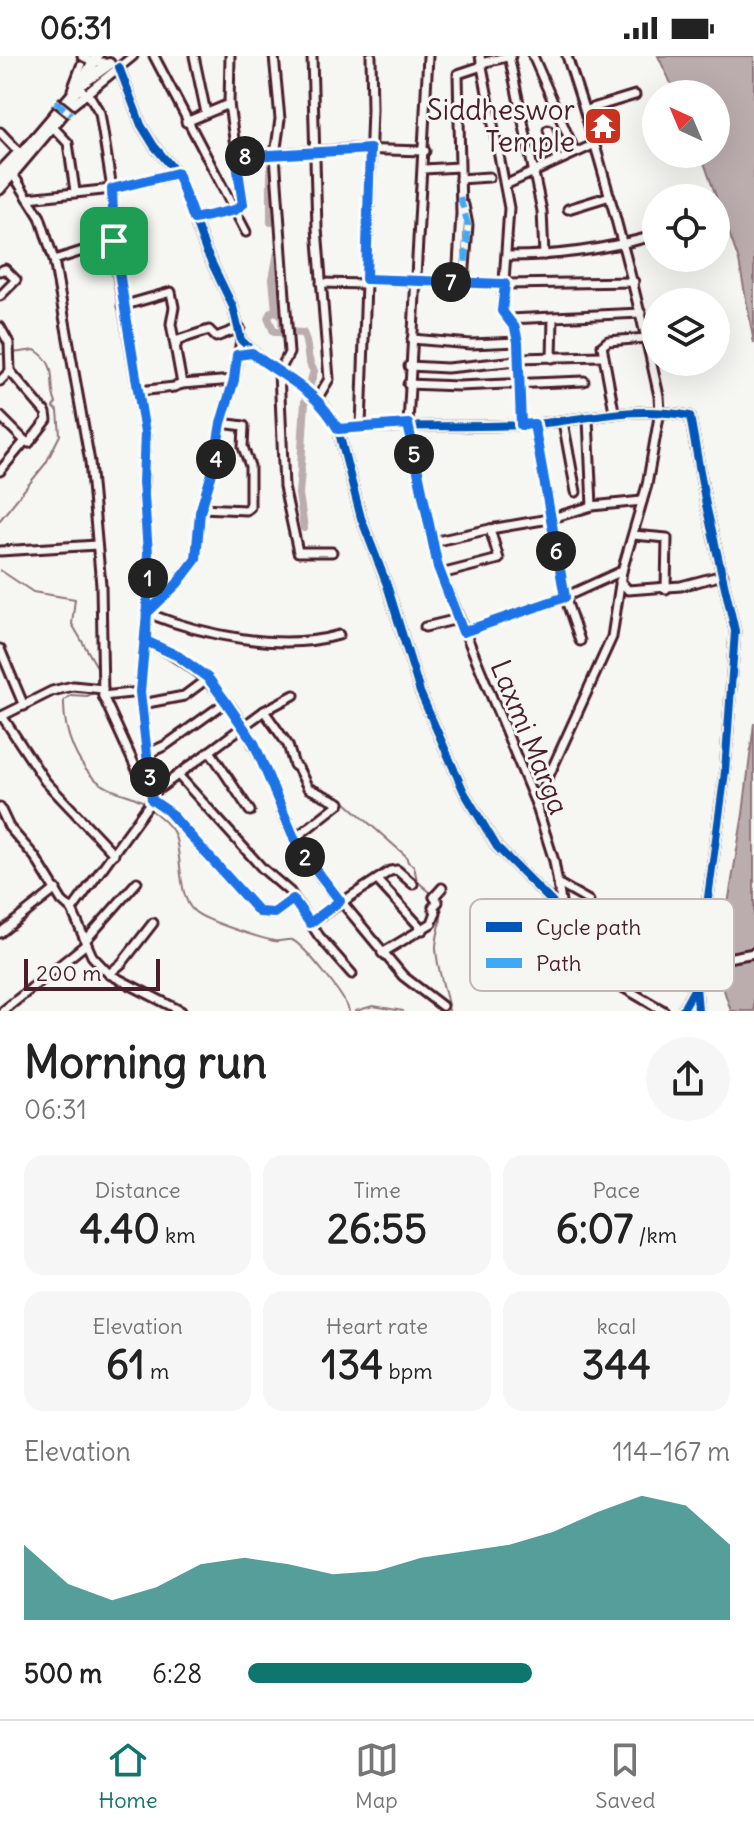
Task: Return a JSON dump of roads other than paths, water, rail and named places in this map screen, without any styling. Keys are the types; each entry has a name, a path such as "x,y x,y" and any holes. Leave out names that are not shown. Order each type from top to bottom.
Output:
{"highway":[{"path":"0,180 52,126 98,62"},
{"path":"78,90 98,62"}],"street":[{"path":"133,56 98,62 154,146 177,173 240,328 241,340 234,380 221,423 220,444 201,508 196,559 177,584 147,613"},
{"path":"154,56 246,232"},
{"path":"194,56 206,113"},
{"path":"194,219 235,210 243,202 229,104 230,56"},
{"path":"274,56 280,119 275,155 289,353 279,372 284,487 298,552 332,552"},
{"path":"312,56 321,283 329,379 317,399"},
{"path":"361,427 371,56"},
{"name":"Laxmi Marga","path":"428,56 408,424 441,574 536,804 561,899"},
{"path":"461,282 458,74 481,62 510,56 542,211 544,255"},
{"path":"533,56 540,77 552,92 575,152"},
{"path":"567,56 586,110 642,317"},
{"path":"481,62 509,208 502,311 515,328 518,342 521,425"},
{"path":"0,171 78,90 100,113 112,189 114,241 122,306 145,433 143,482 148,553 147,613 140,692 152,797 259,912 274,913 293,899"},
{"path":"586,110 635,95"},
{"path":"55,101 71,114"},
{"path":"186,122 229,104"},
{"path":"0,190 52,126 68,143 75,191"},
{"path":"548,130 557,160"},
{"path":"0,132 18,151"},
{"path":"505,185 595,144"},
{"path":"236,157 370,149 425,151"},
{"path":"424,169 459,167"},
{"path":"28,198 112,189 177,173"},
{"path":"14,176 47,234 54,260 90,462 103,692 135,766 140,775 150,777"},
{"path":"460,179 489,177"},
{"path":"568,209 610,196"},
{"path":"508,256 544,255 642,239"},
{"path":"54,260 114,241"},
{"path":"0,271 5,269 16,280 0,296"},
{"path":"321,283 415,280 505,284 634,282"},
{"path":"122,306 171,292 175,349 182,384"},
{"path":"509,319 641,313"},
{"path":"552,358 553,318"},
{"path":"0,327 9,343 10,371 46,413 47,420 29,443 2,423"},
{"path":"175,349 178,340 209,330 216,337 240,328"},
{"path":"614,411 602,346 608,341 642,338"},
{"path":"412,339 471,344 518,342"},
{"path":"241,340 252,353 308,390 338,429 361,518 387,585 420,692 464,792 497,847 548,899"},
{"path":"237,355 252,353"},
{"path":"409,366 447,368 517,359 602,356"},
{"path":"0,381 10,371"},
{"path":"536,804 612,637 622,571 642,501 660,411 654,376"},
{"path":"139,391 234,380"},
{"path":"408,384 437,386 584,381"},
{"path":"338,429 408,424 521,425 588,419 614,411 660,411 690,416 735,631 732,701 707,899"},
{"path":"588,419 592,506"},
{"path":"563,422 576,492"},
{"path":"201,508 246,510 250,507 250,466 243,447 244,426 221,423"},
{"path":"534,424 565,597 580,641"},
{"path":"0,471 25,441"},
{"path":"433,542 549,519 592,506 642,501"},
{"path":"441,574 499,559 490,529"},
{"path":"633,535 667,538 666,589"},
{"path":"0,551 97,545"},
{"path":"463,632 565,597 622,571"},
{"path":"620,581 628,590 666,589 723,575"},
{"path":"147,613 191,629 251,639 308,641 339,635"},
{"path":"425,627 458,619"},
{"path":"146,641 178,656 208,678 254,743 294,839 382,953 403,976 442,1006"},
{"path":"0,649 24,706"},
{"path":"142,704 184,696 208,678"},
{"path":"114,854 45,781 1,717 52,691 73,686 103,692 140,692"},
{"path":"72,910 152,797 243,726 294,695"},
{"path":"149,753 166,745 226,702"},
{"path":"264,711 288,745 294,765 308,788 340,803 294,839"},
{"path":"210,751 250,811"},
{"path":"179,776 293,899 352,974"},
{"path":"0,808 9,827 35,857 62,901 72,910 85,943 109,974 181,1011"},
{"path":"310,923 340,901 397,870 413,884"},
{"path":"377,880 423,930"},
{"path":"3,1011 85,943 137,882"},
{"path":"559,884 585,899"},
{"path":"382,953 432,923 436,912 433,907 438,902 434,897 442,888"},
{"path":"0,933 56,889"},
{"path":"109,974 122,963 153,923"},
{"path":"734,957 754,953"},
{"path":"629,991 664,1011"},
{"path":"682,1011 693,991"},
{"path":"696,991 698,1011"}],"waterway":[{"path":"271,162 271,222 277,220 278,229"},
{"path":"279,247 273,279 276,311 282,315 283,332 303,333 314,371 305,401 301,465"},
{"path":"276,311 271,312 268,318 274,332 283,332"},
{"path":"0,520 46,463 60,435 48,362 35,350 13,353"},
{"path":"301,470 299,494 304,528"},
{"path":"0,570 33,592 75,599 72,624 97,667 99,687"},
{"path":"96,692 87,696 71,695 64,700 66,724 74,749 95,779 110,789 145,803"},
{"path":"345,802 406,856 414,866 417,881 432,894"},
{"path":"150,809 173,832 185,897 194,911 256,936 274,941 292,940 324,972 349,1011"},
{"path":"441,905 436,948 449,1011"},
{"path":"356,1011 373,1006 403,1011"}],"place":[{"name":"Siddheswor Temple","path":"603,126"}]}
